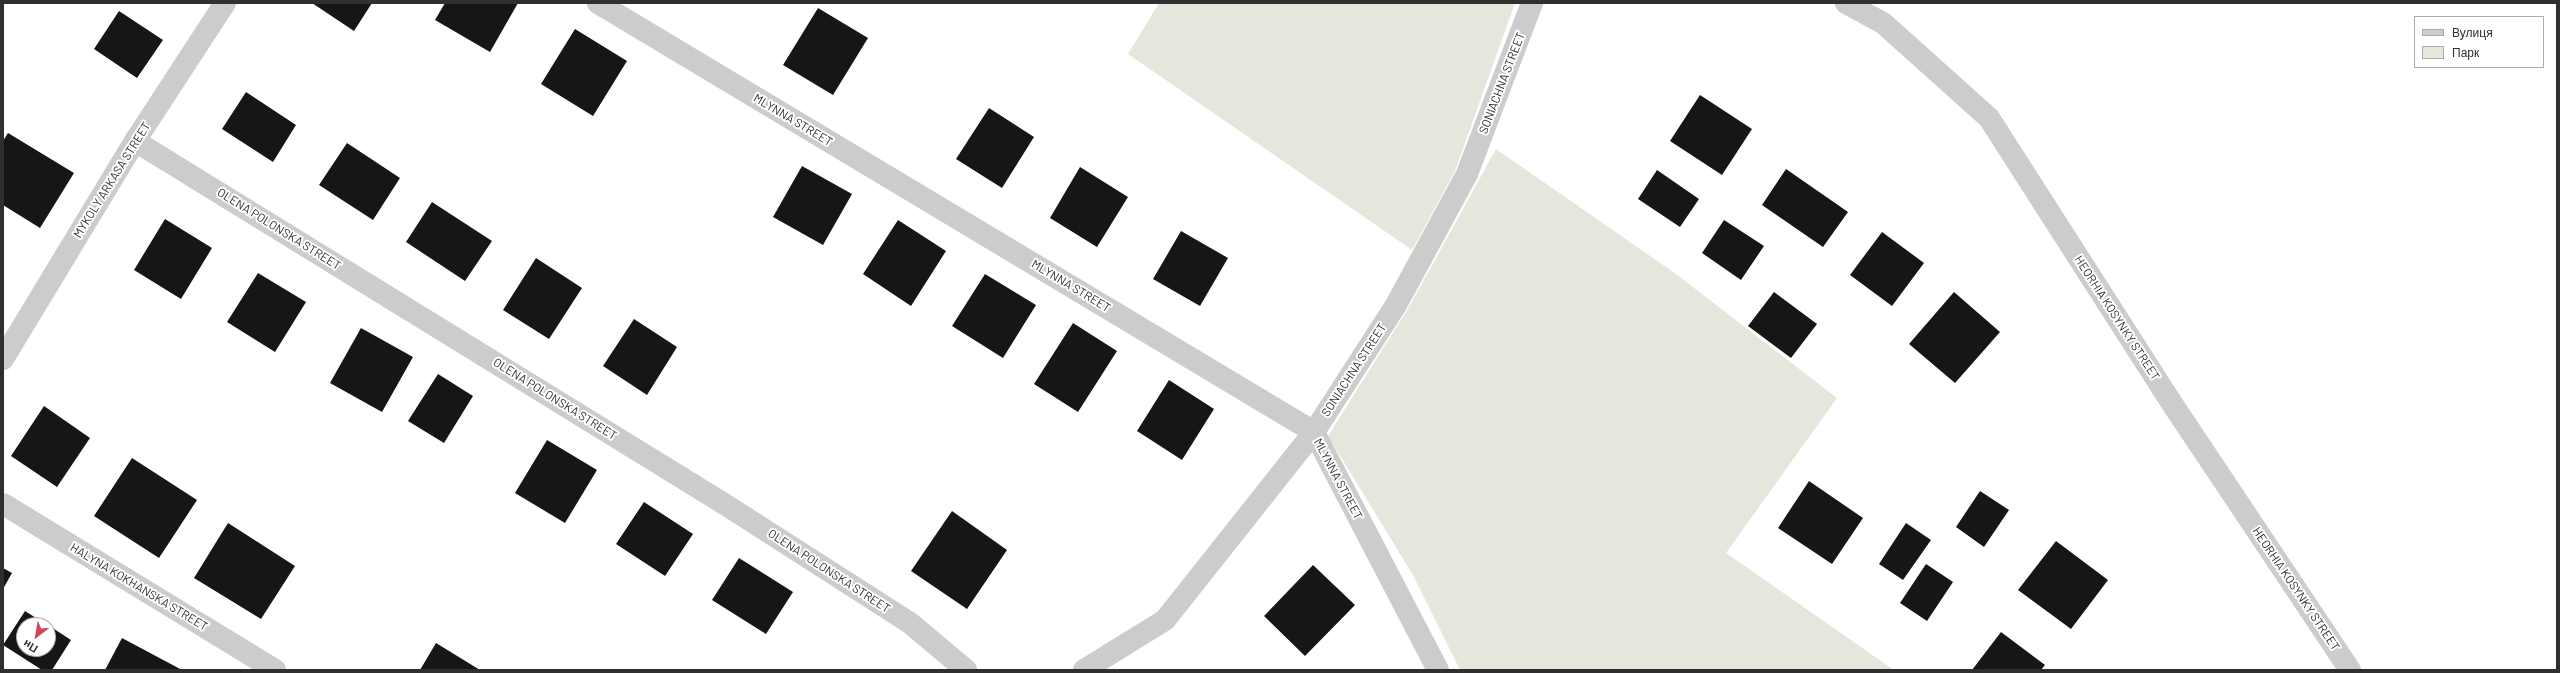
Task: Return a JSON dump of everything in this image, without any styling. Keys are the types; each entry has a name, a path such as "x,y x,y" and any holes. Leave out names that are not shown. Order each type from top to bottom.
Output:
{"street":[{"name":"MYKOLY ARKASA STREET","path":"3,360 136,141 225,3"},
{"name":"MLYNNA STREET","path":"598,3 1314,432 1438,670"},
{"name":"SONIACHNA STREET","path":"1084,670 1165,620 1314,432 1396,305 1466,174 1532,3"},
{"name":"HEORHIA KOSYNKY STREET","path":"1846,3 1882,23 1989,118 2171,402 2350,670"},
{"name":"OLENA POLONSKA STREET","path":"136,141 740,514 910,623 966,670"},
{"name":"HALYNA KOKHANSKA STREET","path":"3,504 275,670"}],"green space":[{"path":"1159,3 1515,3 1455,171 1412,250 1128,54"},
{"path":"1496,149 1676,274 1837,398 1726,553 1894,670 1460,670 1413,575 1328,436 1409,307"}],"building":[{"path":"312,3 372,3 354,31"},
{"path":"445,3 518,3 490,52 435,20"},
{"path":"818,8 868,38 833,95 783,65"},
{"path":"119,11 163,40 137,78 94,49"},
{"path":"575,29 627,61 593,116 541,84"},
{"path":"246,92 296,125 273,162 222,129"},
{"path":"1700,95 1752,129 1722,175 1670,141"},
{"path":"989,108 1034,137 1002,188 956,159"},
{"path":"8,133 74,173 40,228 3,205 3,141"},
{"path":"347,143 400,178 373,220 319,185"},
{"path":"802,166 852,194 823,245 773,217"},
{"path":"1080,167 1128,197 1097,247 1050,218"},
{"path":"1786,169 1848,212 1823,247 1762,205"},
{"path":"1657,170 1699,199 1680,227 1638,199"},
{"path":"432,202 492,241 465,281 406,242"},
{"path":"165,219 212,248 181,299 134,270"},
{"path":"898,220 946,251 911,306 863,274"},
{"path":"1724,220 1764,246 1741,280 1702,253"},
{"path":"1181,231 1228,258 1200,306 1153,279"},
{"path":"1882,232 1924,263 1892,306 1850,275"},
{"path":"536,258 582,288 549,339 503,310"},
{"path":"258,273 306,302 275,352 227,322"},
{"path":"985,274 1036,305 1003,358 952,326"},
{"path":"1774,292 1817,324 1791,358 1748,326"},
{"path":"1954,292 2000,332 1955,383 1909,344"},
{"path":"634,319 677,347 647,395 603,366"},
{"path":"1073,323 1117,351 1078,412 1034,384"},
{"path":"361,328 413,357 382,412 330,383"},
{"path":"438,374 473,396 444,443 408,421"},
{"path":"1169,380 1214,409 1182,460 1137,431"},
{"path":"44,406 90,438 57,487 11,456"},
{"path":"547,440 597,470 565,523 515,493"},
{"path":"132,458 197,500 159,558 94,516"},
{"path":"1809,481 1863,518 1832,564 1778,528"},
{"path":"1980,491 2009,510 1984,547 1956,527"},
{"path":"644,502 693,534 665,576 616,544"},
{"path":"952,511 1007,550 967,609 911,571"},
{"path":"228,523 295,566 261,619 194,578"},
{"path":"1906,523 1931,540 1903,580 1879,564"},
{"path":"2056,541 2108,580 2071,629 2018,590"},
{"path":"739,558 793,592 766,634 712,600"},
{"path":"1926,564 1953,582 1927,621 1900,603"},
{"path":"1313,565 1355,605 1305,656 1264,616"},
{"path":"3,568 12,573 3,589"},
{"path":"25,611 34,617 21,617"},
{"path":"16,625 16,653 3,645"},
{"path":"56,630 71,640 52,670 42,670 22,657 56,657"},
{"path":"2001,632 2045,665 2041,670 1972,670"},
{"path":"122,638 182,670 105,670"},
{"path":"436,643 480,670 420,670"}]}
